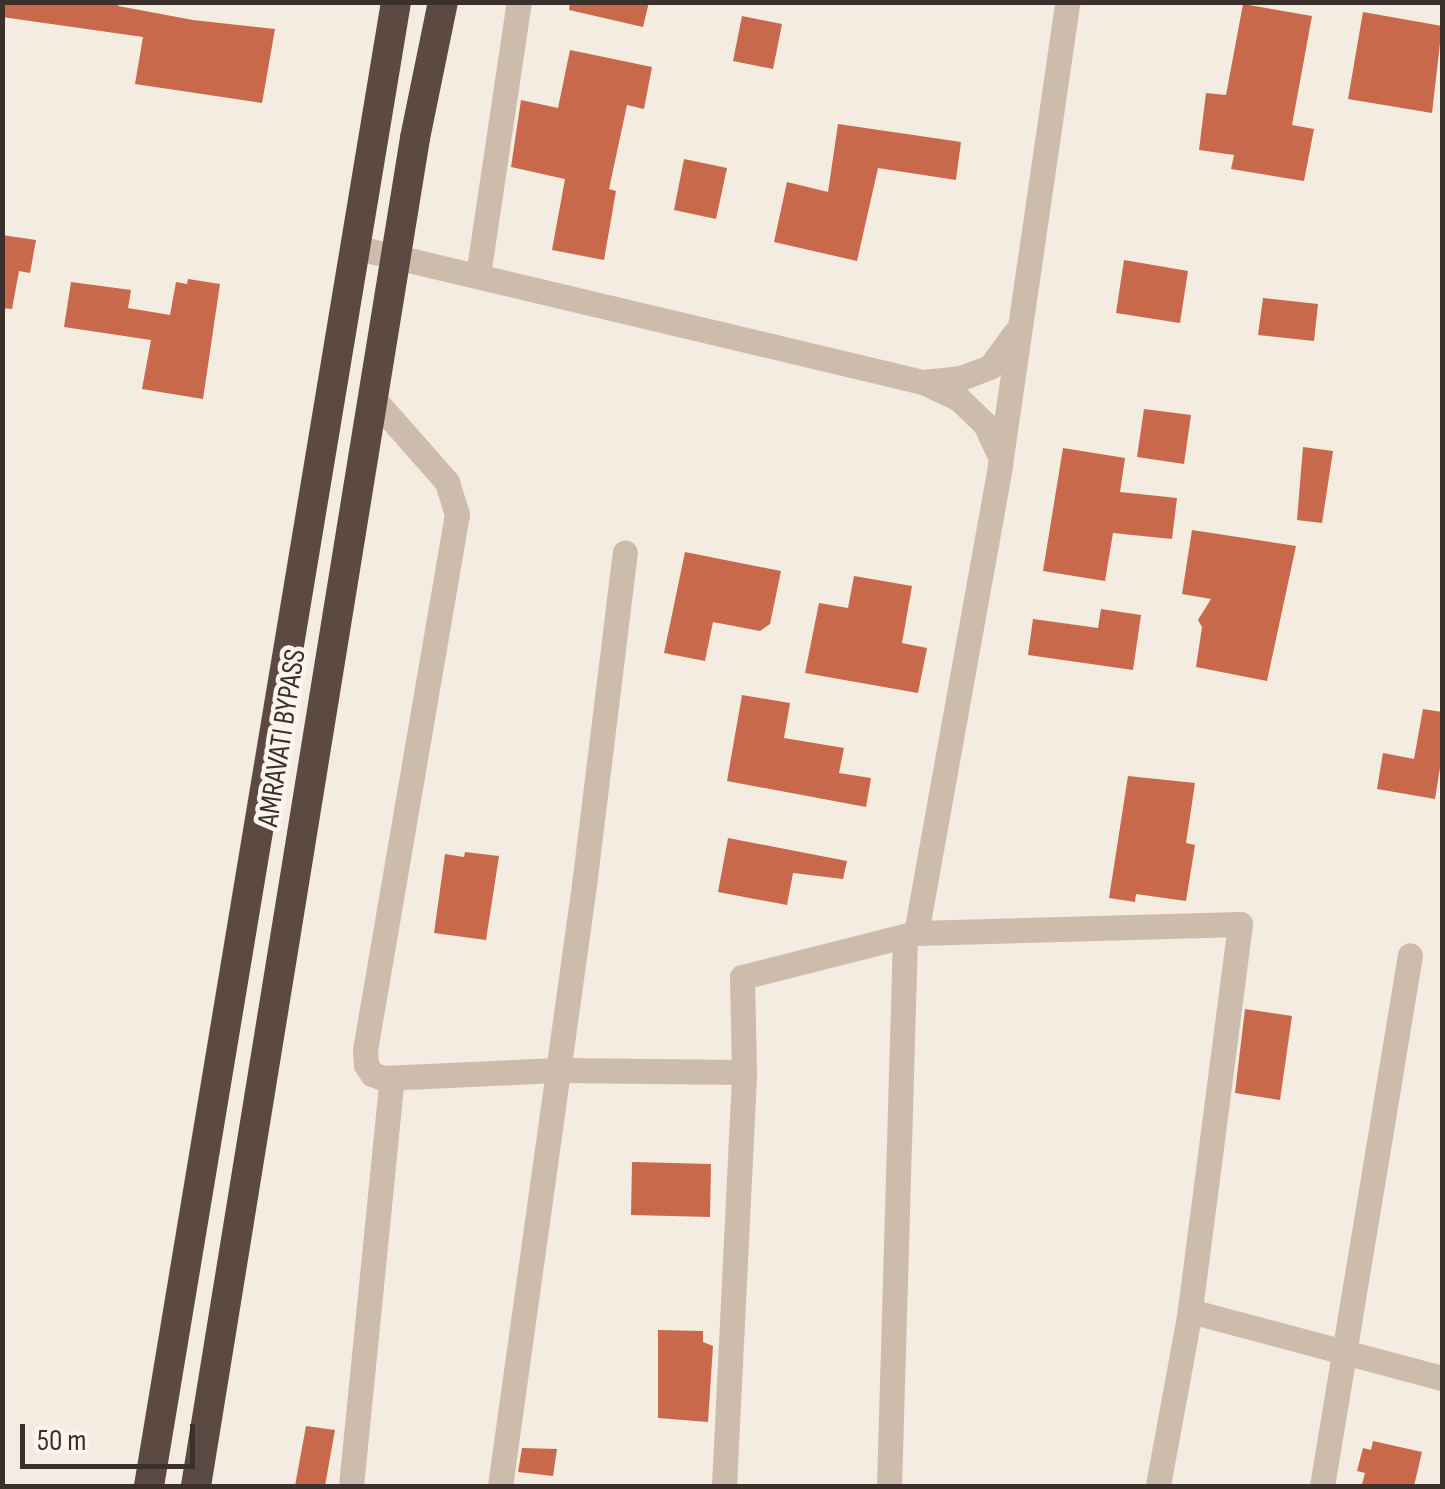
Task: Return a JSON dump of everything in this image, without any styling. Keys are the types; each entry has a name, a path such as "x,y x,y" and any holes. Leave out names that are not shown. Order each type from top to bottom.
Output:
{"highway":[{"name":"AMRAVATI BYPASS","path":"149,1486 396,2"},
{"name":"AMRAVATI BYPASS","path":"196,1486 396,256 443,2"}],"street":[{"path":"478,275 519,2"},
{"path":"890,1486 910,935 1000,464 1067,2"},
{"path":"354,248 923,382 958,398 985,424 998,446 1000,464"},
{"path":"923,382 961,378 990,366 1010,342 1023,311"},
{"path":"373,398 448,482 456,514 365,1050 372,1074 392,1078 558,1070 744,1072"},
{"path":"500,1486 625,552"},
{"path":"724,1486 744,1072 742,977 910,935 1240,924 1190,1311 1158,1486"},
{"path":"1322,1486 1410,955"},
{"path":"351,1486 392,1078"},
{"path":"1190,1311 1442,1378"}],"building":[{"path":"2,2 118,2 118,6 193,20 275,29 262,103 135,84 143,37 2,17"},
{"path":"570,2 649,2 643,27 569,10"},
{"path":"1243,4 1312,16 1292,125 1314,129 1304,181 1231,169 1234,155 1199,150 1206,93 1226,95"},
{"path":"1363,12 1442,26 1432,113 1348,99"},
{"path":"742,16 782,24 773,69 733,61"},
{"path":"570,50 652,67 644,109 627,105 609,189 616,191 604,260 552,250 565,179 511,167 521,100 558,108"},
{"path":"838,124 961,142 956,180 878,168 857,261 774,242 787,182 828,192"},
{"path":"684,159 727,168 716,219 674,210"},
{"path":"2,235 36,240 30,273 19,271 12,309 2,308"},
{"path":"1124,260 1188,271 1180,323 1116,313"},
{"path":"188,279 220,284 203,399 142,389 151,340 64,327 71,282 131,290 128,308 170,315 176,282 187,284"},
{"path":"1263,298 1318,304 1314,341 1258,335"},
{"path":"1144,409 1191,415 1184,464 1137,457"},
{"path":"1303,447 1333,451 1322,523 1297,520"},
{"path":"1063,448 1125,458 1120,492 1177,498 1172,539 1113,533 1105,581 1043,571"},
{"path":"1192,530 1296,546 1267,681 1196,667 1202,627 1198,620 1211,599 1182,594"},
{"path":"685,552 781,571 770,624 760,631 713,622 705,661 664,653"},
{"path":"854,576 912,586 902,643 927,648 918,693 805,673 819,603 848,608"},
{"path":"1101,609 1141,615 1133,670 1028,655 1033,619 1098,628"},
{"path":"742,695 790,703 784,738 844,748 839,773 871,778 866,807 727,781"},
{"path":"1423,709 1442,712 1442,755 1435,799 1377,789 1383,753 1414,759"},
{"path":"1128,776 1195,783 1186,843 1195,845 1186,901 1136,894 1135,902 1109,898"},
{"path":"728,838 847,861 843,879 793,873 787,905 718,892"},
{"path":"465,852 499,856 486,940 434,933 445,854 464,857"},
{"path":"1245,1009 1292,1016 1280,1100 1235,1093"},
{"path":"632,1162 711,1164 710,1217 631,1215"},
{"path":"658,1330 703,1331 703,1342 713,1346 708,1422 658,1418"},
{"path":"306,1426 335,1430 325,1486 295,1486"},
{"path":"1373,1441 1422,1452 1414,1486 1362,1484 1365,1473 1357,1471 1363,1448 1371,1450"},
{"path":"522,1448 557,1449 553,1476 518,1472"}]}
